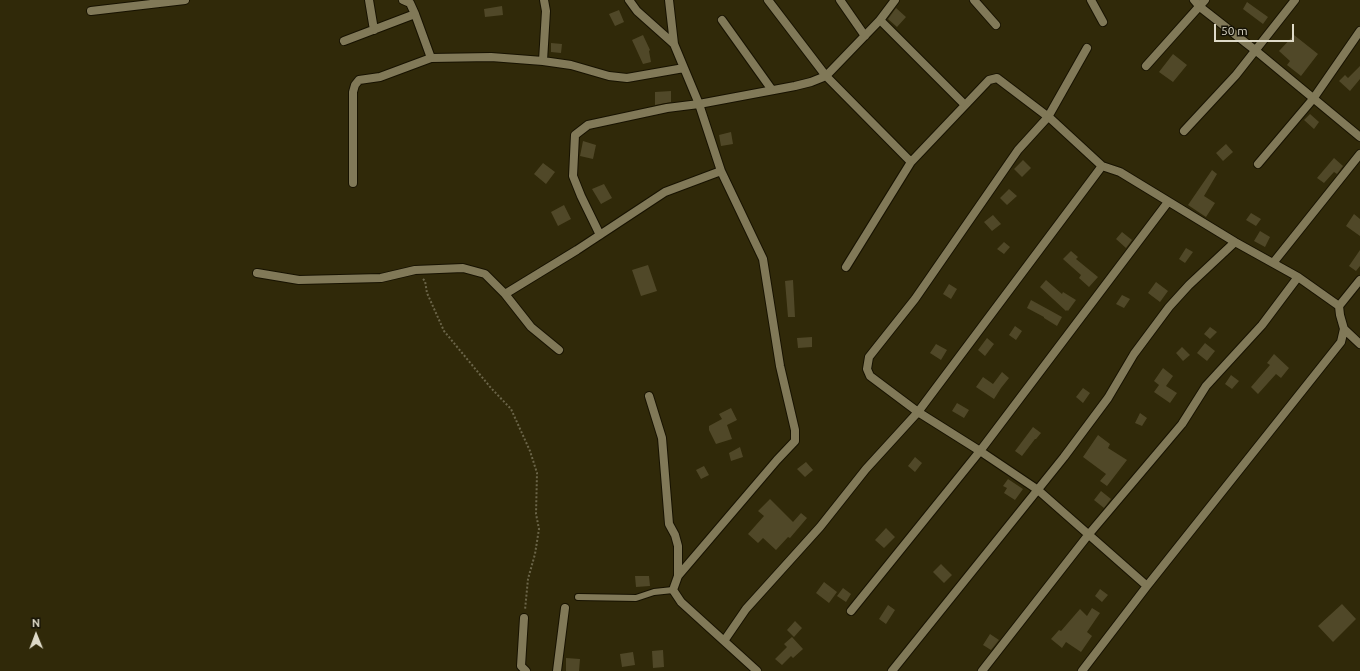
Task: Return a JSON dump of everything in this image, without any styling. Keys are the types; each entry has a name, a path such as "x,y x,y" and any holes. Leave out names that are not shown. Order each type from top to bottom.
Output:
{"street":[{"path":"91,11 185,0"},
{"path":"369,0 374,30"},
{"path":"403,0 410,4 415,14 431,58"},
{"path":"543,61 546,11 544,0"},
{"path":"629,0 637,11 674,44"},
{"path":"669,0 674,44 699,104 721,171 763,259 780,366 795,430 795,441 678,576"},
{"path":"768,0 826,76 911,162"},
{"path":"840,0 865,36"},
{"path":"600,235 573,176 575,135 588,125 667,108 699,104 811,82 826,76 880,20 894,0"},
{"path":"974,0 996,26"},
{"path":"1091,0 1103,22"},
{"path":"1194,0 1202,3 1255,50 1360,137"},
{"path":"1184,130 1236,75 1294,0"},
{"path":"1146,66 1202,3"},
{"path":"344,41 415,14"},
{"path":"722,20 772,90"},
{"path":"880,20 964,104"},
{"path":"1258,164 1313,99 1360,31"},
{"path":"1087,48 1048,117 1018,150 915,300 869,357 867,369 870,376 918,412 1038,490 1147,586"},
{"path":"353,183 353,92 355,84 359,80 380,77 431,58 491,57 543,61 571,65 609,76 627,78 684,68"},
{"path":"846,267 911,162 964,104 989,80 997,78 1062,128 1102,166 1120,172 1235,242 1298,277 1339,306"},
{"path":"1274,263 1360,154"},
{"path":"724,642 746,609 820,527 866,469 918,412 1102,166"},
{"path":"505,294 600,235 665,192 721,171"},
{"path":"851,611 980,451 1168,202"},
{"path":"892,671 1064,456 1108,398 1134,354 1169,307 1235,242"},
{"path":"257,273 300,280 381,278 415,270 463,268 485,274 505,294 531,327 559,350"},
{"path":"982,671 1089,534 1182,424 1206,386 1262,325 1298,277"},
{"path":"1082,671 1147,586 1341,342 1344,329 1339,306 1360,280"},
{"path":"1344,329 1360,344"},
{"path":"649,396 662,438 668,520 678,546 678,576 673,590 681,602 757,671"},
{"path":"557,671 565,608"},
{"path":"524,618 521,666 526,671"}],"lane":[{"path":"578,596 636,598 654,592 673,590"}],"path":[{"path":"415,270 425,281 427,293 444,331 491,388 511,409 530,451 537,473 536,514 539,529 535,554 528,579 524,618"}],"building":[{"path":"1247,2 1268,17 1263,24 1243,9"},
{"path":"502,6 503,15 485,17 484,9"},
{"path":"896,8 906,17 897,27 888,19"},
{"path":"619,10 624,22 615,26 609,14"},
{"path":"643,35 650,50 651,62 643,64 632,40"},
{"path":"1294,35 1318,54 1301,76 1287,65 1290,61 1279,51"},
{"path":"551,43 562,44 561,53 551,52"},
{"path":"1173,54 1187,65 1173,82 1159,72"},
{"path":"1360,66 1360,79 1350,91 1339,81 1345,75 1348,78"},
{"path":"671,91 671,102 655,105 655,92"},
{"path":"1310,114 1319,122 1314,129 1304,120"},
{"path":"731,132 733,144 721,146 719,135"},
{"path":"583,141 596,145 593,159 580,156"},
{"path":"1226,144 1233,152 1223,161 1216,153"},
{"path":"1334,158 1343,166 1337,174 1334,172 1324,183 1317,178"},
{"path":"1023,160 1031,168 1022,177 1014,169"},
{"path":"543,163 555,172 546,184 534,174"},
{"path":"1212,170 1217,174 1204,196 1215,203 1206,217 1188,205"},
{"path":"604,184 612,198 601,204 592,189"},
{"path":"1009,189 1017,196 1007,205 1000,198"},
{"path":"564,205 571,219 558,226 551,212"},
{"path":"1251,213 1261,219 1256,226 1246,220"},
{"path":"1354,214 1360,219 1360,236 1346,226"},
{"path":"993,215 1001,224 992,231 984,222"},
{"path":"1260,231 1270,237 1265,247 1254,241"},
{"path":"1122,232 1132,240 1126,248 1116,239"},
{"path":"1004,242 1010,247 1004,254 997,249"},
{"path":"1186,248 1193,252 1185,263 1179,259"},
{"path":"1360,250 1360,266 1356,271 1349,266"},
{"path":"1071,251 1078,257 1076,259 1098,277 1089,287 1079,278 1081,275 1063,259"},
{"path":"648,265 657,291 641,296 632,270"},
{"path":"793,280 795,317 788,317 785,281"},
{"path":"1046,280 1062,294 1063,292 1076,300 1068,311 1066,311 1040,287"},
{"path":"1156,282 1168,291 1160,302 1148,293"},
{"path":"949,284 957,289 951,299 943,294"},
{"path":"1122,295 1130,299 1124,308 1116,304"},
{"path":"1031,300 1062,317 1057,326 1027,308"},
{"path":"1015,326 1022,331 1016,340 1009,335"},
{"path":"1210,327 1217,332 1210,339 1204,334"},
{"path":"812,337 812,347 798,348 797,338"},
{"path":"987,338 994,344 985,356 978,350"},
{"path":"1205,343 1215,351 1207,361 1197,353"},
{"path":"936,344 947,350 941,360 930,353"},
{"path":"1182,347 1190,355 1183,361 1176,353"},
{"path":"1274,354 1289,368 1281,378 1276,374 1258,394 1251,387 1270,365 1267,363"},
{"path":"1163,368 1173,376 1166,386 1177,393 1170,403 1154,392 1159,385 1154,381"},
{"path":"1002,372 1009,378 994,399 976,387 983,377 993,384"},
{"path":"1231,375 1239,381 1232,389 1225,384"},
{"path":"1083,388 1090,393 1083,403 1076,397"},
{"path":"957,403 969,410 964,418 952,411"},
{"path":"731,408 737,420 727,425 732,439 716,444 709,430 709,426 722,419 719,414"},
{"path":"1140,413 1147,418 1142,426 1135,423"},
{"path":"1033,427 1041,433 1022,456 1015,451"},
{"path":"1098,435 1110,444 1108,448 1127,460 1107,486 1100,481 1106,474 1083,457"},
{"path":"740,447 743,457 731,461 729,453"},
{"path":"915,457 922,463 915,472 908,466"},
{"path":"806,462 813,470 805,477 797,469"},
{"path":"704,466 709,475 701,479 696,470"},
{"path":"1008,479 1023,489 1015,500 1004,493 1007,488 1003,486"},
{"path":"1101,491 1111,499 1104,508 1094,500"},
{"path":"770,499 793,522 801,513 807,518 790,538 788,537 776,550 763,538 758,543 748,534 764,516 758,511"},
{"path":"886,528 895,537 884,548 875,540"},
{"path":"941,564 952,575 944,583 933,572"},
{"path":"635,576 649,576 650,586 636,587"},
{"path":"824,582 837,592 829,603 816,593"},
{"path":"843,588 851,594 846,602 837,596"},
{"path":"1100,589 1108,595 1102,602 1095,596"},
{"path":"1342,604 1356,619 1333,642 1318,626"},
{"path":"888,605 895,610 886,624 879,619"},
{"path":"1092,608 1100,613 1087,632 1092,636 1081,652 1066,642 1062,648 1051,639 1059,630 1061,631 1080,609 1087,616"},
{"path":"795,621 802,628 794,637 787,630"},
{"path":"990,634 999,640 991,650 983,645"},
{"path":"792,637 803,649 793,658 791,656 782,665 775,659 787,647 784,644"},
{"path":"663,650 664,667 653,668 652,651"},
{"path":"633,652 635,665 622,667 620,654"},
{"path":"566,658 580,659 579,671 566,671"}]}
